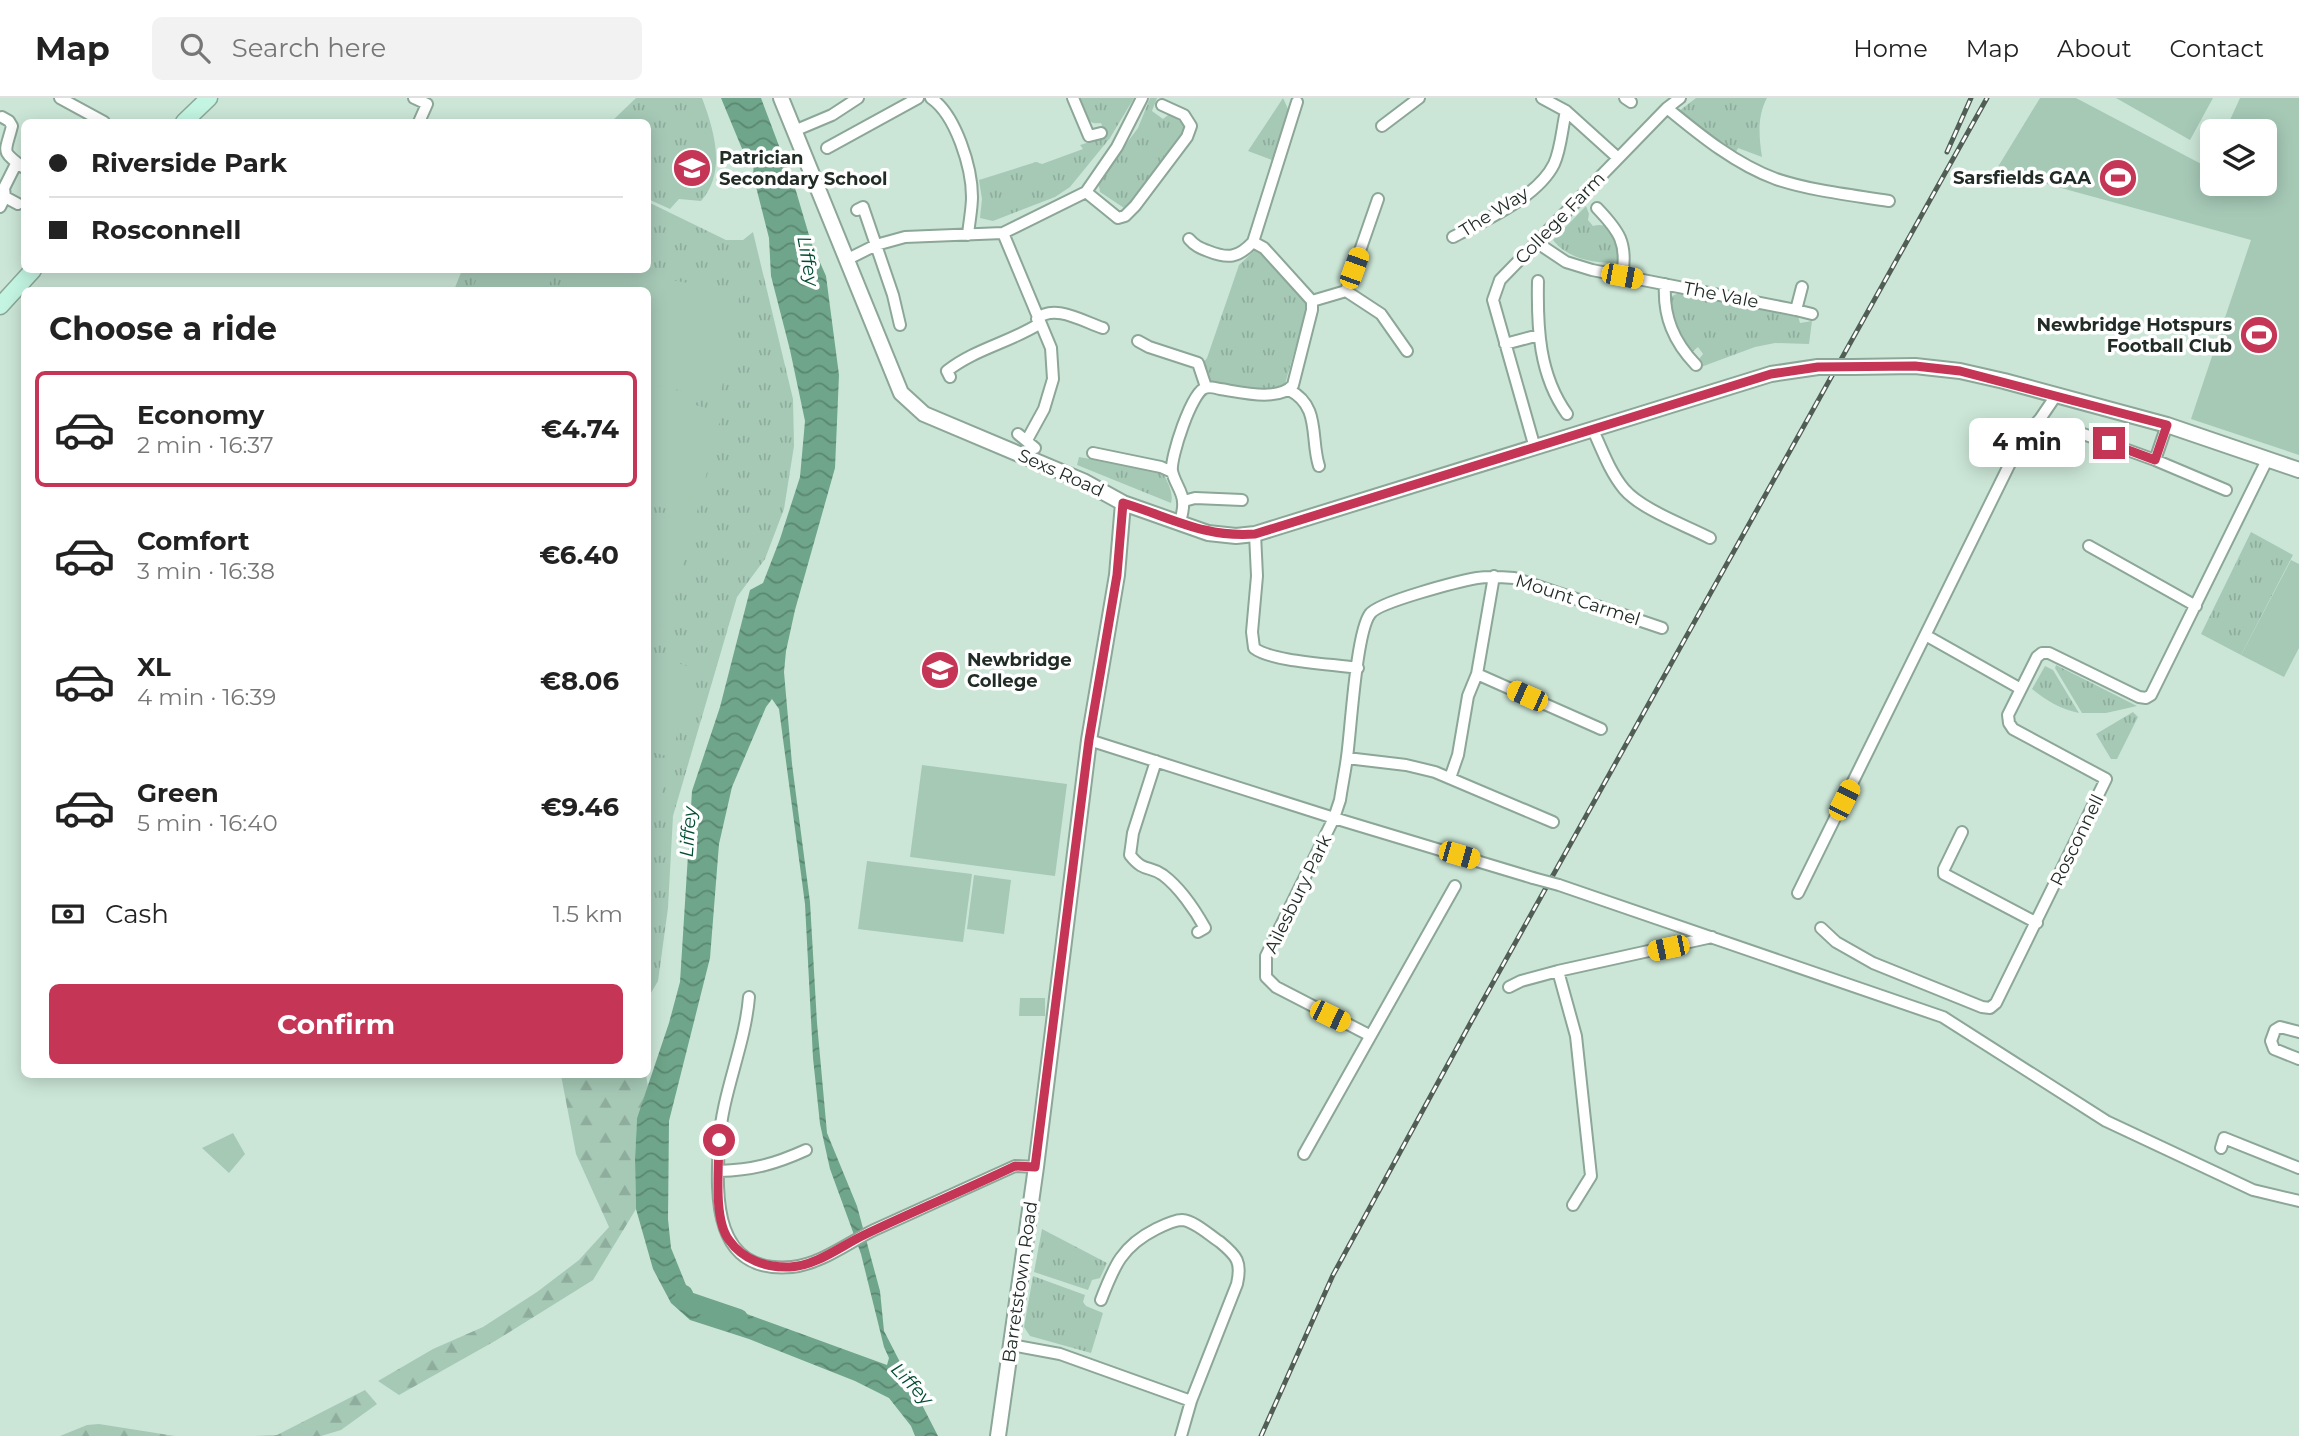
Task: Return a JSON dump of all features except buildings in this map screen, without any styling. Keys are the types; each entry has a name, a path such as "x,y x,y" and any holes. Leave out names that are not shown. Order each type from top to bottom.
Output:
{"main road":[{"path":"187,119 209,98"},
{"path":"0,306 30,273"}],"street":[{"path":"60,98 98,119"},
{"path":"414,98 428,104 420,119"},
{"name":"Sexs Road","path":"781,98 901,393 924,414 1083,481 1123,503 1208,533 1236,536 1255,534 1771,374 1818,367 1915,366 1960,371 2167,425 2299,470"},
{"path":"794,131 832,115 858,98"},
{"path":"827,148 842,133 918,98"},
{"path":"931,98 939,103 952,121 968,172 972,196 968,235"},
{"path":"1073,98 1089,136 1101,133"},
{"path":"846,260 876,245 905,237 1003,233 1086,192 1117,147 1142,98"},
{"path":"1382,126 1419,98"},
{"path":"1542,98 1566,111 1618,158"},
{"name":"College Farm","path":"1535,448 1493,300 1500,280 1667,108 1680,98"},
{"path":"1189,239 1194,246 1222,257 1244,253 1253,242 1297,102"},
{"path":"1086,192 1118,218 1125,216 1135,206 1186,137 1191,126 1184,114 1162,105"},
{"path":"1667,108 1734,158 1776,178 1814,188 1889,201"},
{"name":"The Way","path":"1453,237 1493,217 1543,180 1554,164 1566,111"},
{"path":"2,117 12,125 2,147 3,153 20,166 4,188 3,202 18,204"},
{"path":"1346,291 1378,199"},
{"path":"857,210 863,207 896,319"},
{"path":"1597,208 1612,223 1623,242 1625,261 1622,276"},
{"path":"1003,233 1051,348 1053,379 1044,409 1027,441"},
{"path":"1180,523 1184,501 1172,472 1173,458 1193,400 1199,391 1206,387 1251,393 1276,393 1289,390 1293,385 1312,310 1312,300 1264,248 1253,242"},
{"name":"The Vale","path":"1536,242 1566,262 1622,276 1812,314"},
{"name":"College Farm","path":"1538,281 1539,335 1543,361 1556,398 1567,414"},
{"path":"1665,284 1666,313 1672,334 1696,366"},
{"path":"1796,310 1802,287"},
{"path":"1312,300 1346,291 1381,314 1407,351"},
{"path":"950,377 947,371 962,359 982,349 1009,341 1049,312 1059,313 1073,322 1103,328"},
{"path":"1505,344 1539,335"},
{"path":"1138,341 1149,348 1198,363 1206,387"},
{"path":"1289,390 1306,402 1312,418 1315,455 1319,466"},
{"path":"1798,893 2023,438 2055,397"},
{"path":"2155,460 2167,425"},
{"path":"2063,427 2155,460 2226,490"},
{"path":"1593,430 1624,490 1637,501 1710,538"},
{"path":"1093,453 1161,467 1172,472"},
{"name":"Rosconnell","path":"1821,928 1836,942 1873,963 1982,1007 1990,1008 1996,1003 2106,779 2013,729 2008,723 2008,715 2037,657 2042,653 2049,653 2139,697 2146,698 2151,695 2267,460"},
{"path":"1184,501 1195,498 1242,500"},
{"name":"Barretstown Road","path":"998,1436 1089,740 1117,575 1123,503"},
{"path":"1255,534 1257,576 1252,632 1254,648 1274,656 1358,668"},
{"path":"2089,545 2196,606"},
{"name":"Mount Carmel","path":"1450,778 1458,755 1468,696 1477,674 1494,576"},
{"name":"Mount Carmel","path":"1334,818 1347,758 1365,626 1374,610 1439,587 1494,576 1514,578 1662,628"},
{"path":"1927,636 2021,689"},
{"path":"1477,674 1601,729"},
{"path":"1089,740 1334,818 1559,885 1943,1017 2106,1121 2253,1190 2299,1201"},
{"path":"1347,758 1406,765 1450,778 1553,822"},
{"path":"1156,761 1133,833 1130,855 1139,867 1161,873 1179,892 1205,928 1198,932"},
{"name":"Ailesbury Park","path":"1334,818 1266,956 1266,977 1276,987 1369,1035"},
{"path":"1962,832 1944,874 2036,923"},
{"path":"1304,1154 1455,886"},
{"path":"1509,987 1558,971 1712,937"},
{"path":"1558,971 1576,1036 1591,1176 1573,1205"},
{"path":"749,997 747,1019 730,1083 719,1140 720,1219 728,1239 742,1255 764,1265 792,1267 820,1258 863,1235 1015,1166 1035,1167"},
{"path":"2299,1032 2280,1027 2275,1030 2271,1041 2274,1049 2299,1059"},
{"path":"2221,1148 2224,1139 2299,1168"},
{"path":"719,1171 757,1169 806,1150"},
{"path":"1101,1300 1113,1268 1125,1251 1138,1239 1174,1222 1184,1220 1198,1226 1232,1253 1240,1269 1237,1284 1191,1401 1181,1436"},
{"path":"1011,1345 1060,1354 1191,1401"}],"green space":[{"path":"636,98 702,98 714,137 716,164 709,190 701,201 679,199 670,209 651,200 651,119 614,119"},
{"path":"1078,98 1134,98 1110,138 1070,187 1055,197 993,221 980,218 982,199 979,180 1036,162 1042,164 1083,149 1080,145 1106,137 1101,123 1091,122 1085,116"},
{"path":"1150,98 1157,98 1152,111 1163,119 1172,112 1184,119 1183,135 1131,205 1124,208 1100,192 1098,181 1138,128"},
{"path":"1283,98 1289,111 1272,160 1248,151"},
{"path":"1696,98 1767,98 1760,119 1762,157 1738,148 1734,156 1679,111"},
{"path":"2040,98 2076,98 2200,163 2200,196 2277,196 2277,119 2230,119 2240,98 2299,98 2299,455 2191,419 2251,240 1996,170"},
{"path":"2116,98 2213,98 2190,140"},
{"path":"651,203 726,240 743,240 753,232 793,399 794,446 784,509 765,559 737,597 673,816 668,908 658,981 651,993 651,287 455,287 461,273 651,273"},
{"path":"1586,206 1588,220 1593,226 1607,227 1616,236 1620,249 1617,263 1582,259 1566,252 1553,240"},
{"path":"1257,248 1305,303 1306,311 1285,384 1274,390 1212,384 1203,363 1239,265"},
{"path":"479,273 554,273 548,287 473,287"},
{"path":"568,273 635,273 740,293 720,398 651,385 651,287 566,287"},
{"path":"1679,293 1798,316 1800,323 1812,321 1809,344 1775,343 1755,347 1701,367 1699,359 1703,354 1698,347 1691,353 1680,343 1669,304 1670,297"},
{"path":"651,394 722,412 696,516 651,505"},
{"path":"1079,457 1162,472 1171,491 1171,503 1077,465"},
{"path":"651,514 694,524 667,628 651,624"},
{"path":"2251,532 2293,555 2241,655 2201,634"},
{"path":"2291,560 2299,564 2299,648 2284,677 2241,655"},
{"path":"651,656 698,669 670,757 651,752"},
{"path":"2056,665 2137,706 2106,713 2082,713 2055,668"},
{"path":"2045,666 2053,670 2079,713 2054,704 2032,689"},
{"path":"2133,712 2138,717 2117,759 2111,759 2096,734"},
{"path":"651,762 669,767 651,831"},
{"path":"922,765 1067,784 1055,876 910,857"},
{"path":"867,861 972,874 963,942 858,929"},
{"path":"974,875 1011,880 1004,934 967,929"},
{"path":"1020,998 1045,998 1045,1016 1019,1016"},
{"path":"562,1078 646,1078 648,1087 637,1118 636,1209 593,1280 495,1341 399,1395 378,1381 433,1349 483,1327 537,1292 579,1260 609,1227 576,1154"},
{"path":"233,1133 245,1154 229,1173 202,1148"},
{"path":"1042,1229 1107,1263 1100,1278 1092,1280 1088,1290 1034,1272"},
{"path":"1033,1276 1085,1295 1083,1302 1086,1306 1103,1313 1091,1353 1030,1336 1024,1327"},
{"path":"365,1390 377,1404 341,1430 321,1436 253,1436 277,1435"},
{"path":"99,1424 175,1436 60,1436 87,1425"}],"water":[{"path":"721,98 761,98 796,191 811,242 826,276 839,375 835,468 795,610 784,672 792,764 810,902 827,1133 857,1206 880,1291 884,1331 938,1436 915,1436 911,1426 889,1398 855,1381 749,1339 690,1320 671,1303 653,1269 636,1209 637,1118 680,982 692,791 720,707 750,590 763,583 800,477 805,421 771,276 769,238 753,175 754,162 745,156","holes":["772,699 779,709 805,904 813,1058 820,1124 830,1169 861,1254 889,1358 887,1365 733,1309 714,1312 704,1310 686,1285 671,1248 668,1219 669,1121 710,958 719,844 732,787 766,707"]}],"waterway":[{"name":"Liffey","path":"684,1294 686,1300 739,1318"}],"railway":[{"path":"1947,152 1971,98"},
{"path":"1261,1436 1333,1275 1471,1022 1987,98"}],"place":[{"name":"Patrician Secondary School","path":"692,168"},
{"name":"Sarsfields GAA","path":"2118,178"},
{"name":"Newbridge Hotspurs Football Club","path":"2259,335"},
{"name":"Newbridge College","path":"940,670"}],"route":[{"path":"719,1140 720,1219 728,1239 742,1255 764,1265 792,1267 820,1258 863,1235 1015,1166 1035,1167 1089,740 1117,575 1123,503 1208,533 1236,536 1255,534 1771,374 1818,367 1915,366 1960,371 2167,425 2155,460 2109,443"}]}
